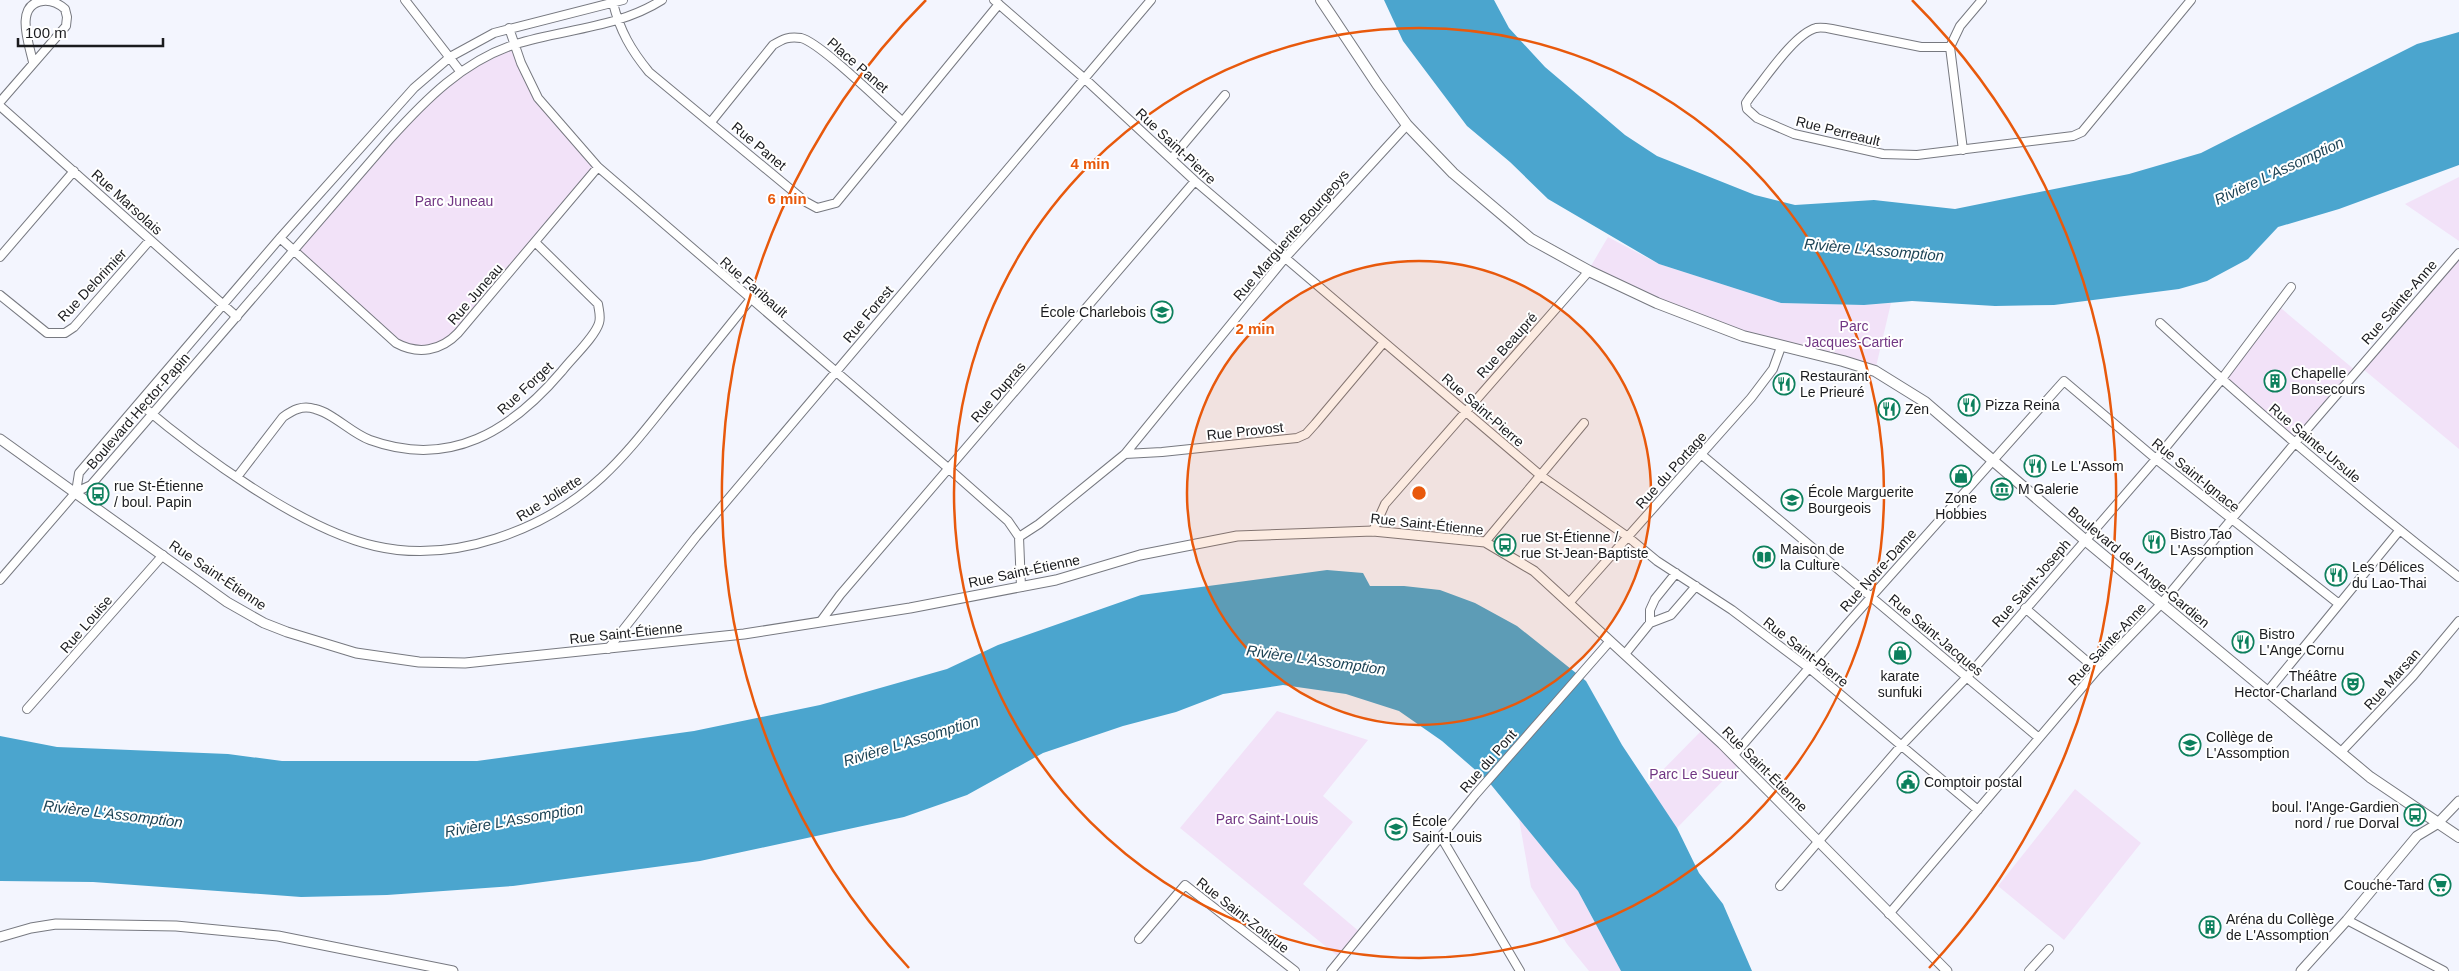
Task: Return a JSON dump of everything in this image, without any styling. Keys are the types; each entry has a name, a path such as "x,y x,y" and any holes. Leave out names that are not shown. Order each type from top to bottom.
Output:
{"main road":[{"name":"Boulevard de l'Ange-Gardien","path":"1321,0 1373,78 1407,124 1453,173 1531,239 1589,272 1658,303 1743,336 1875,371 1925,402 2161,604 2341,752 2388,790 2459,837"}],"street":[{"path":"404,0 460,71"},
{"name":"Boulevard Hector-Papin","path":"76,492 79,473 140,404 280,238 391,111 414,88 450,57 484,37 509,28 623,0"},
{"name":"Boulevard Hector-Papin","path":"76,492 91,484 153,415 412,114 460,71 514,44 618,20 662,0"},
{"name":"Rue Forest","path":"608,648 696,537 1151,0"},
{"path":"1963,150 1950,47 1960,26 1982,0"},
{"name":"Rue Perreault","path":"1950,47 1921,47 1832,29 1817,28 1806,32 1795,43 1746,103 1747,109 1757,118 1794,134 1862,150 1898,156 2066,137 2082,132 2191,0"},
{"path":"0,102 33,62 56,40 66,26 67,17 65,9 53,1 37,2 31,5 27,11 26,26 33,62"},
{"name":"Rue Panet","path":"613,3 618,20 634,53 649,72 806,202 816,208 836,203 997,2"},
{"name":"Rue Saint-Pierre","path":"997,2 1085,79 1195,181 1540,475 1676,573 1732,610 1809,668 1900,747 1978,810"},
{"name":"Rue Faribault","path":"509,28 521,63 538,98 598,167 750,300 948,468 1008,521 1019,537"},
{"name":"Place Panet","path":"711,122 773,45 784,38 790,37 801,38 819,47 902,121"},
{"path":"1172,158 1225,94"},
{"name":"Rue Marsolais","path":"0,106 237,317"},
{"name":"Rue Marguerite-Bourgeoys","path":"1019,537 1039,524 1125,454 1285,258 1407,124"},
{"name":"Rue Juneau","path":"280,238 396,343 406,349 420,351 436,349 453,339 536,244 598,167"},
{"path":"0,257 74,171"},
{"name":"Rue Dupras","path":"821,621 840,595 1195,181"},
{"name":"Rue Delorimier","path":"0,295 47,333 66,333 74,327 150,240"},
{"name":"Rue Forget","path":"237,476 283,417 293,410 305,407 316,409 346,428 372,440 404,450 425,451 469,443 512,419 550,385 598,325 600,315 598,304 536,244"},
{"name":"Rue Sainte-Anne","path":"1889,914 2097,670 2161,604 2295,442 2459,253"},
{"name":"Rue Beaupré","path":"1373,531 1385,504 1589,272"},
{"name":"Rue Saint-Joseph","path":"1780,886 1900,747 1967,677 2156,459 2222,380 2291,287"},
{"name":"Rue Joliette","path":"140,404 237,476 275,501 330,530 377,547 436,550 462,547 520,531 565,505 611,468 635,443 750,300"},
{"name":"Rue Sainte-Ursule","path":"2160,323 2222,380 2399,531 2459,577"},
{"name":"Rue Provost","path":"1125,454 1297,438 1306,434 1384,342"},
{"name":"Rue du Portage","path":"1569,603 1702,455 1773,369 1781,347"},
{"name":"Rue Notre-Dame","path":"1734,755 1871,597 2064,381"},
{"name":"Rue Saint-Ignace","path":"2064,381 2156,459 2339,604"},
{"path":"1485,542 1584,423"},
{"name":"Rue Saint-Étienne","path":"0,439 227,602 264,623 317,643 356,653 419,662 453,664 744,634 1021,587 1084,573 1140,555 1238,536 1373,531 1485,542 1534,571 1625,654 1734,755 1889,914 1948,971"},
{"name":"Rue Saint-Jacques","path":"1702,455 2039,738"},
{"path":"0,580 76,492"},
{"path":"2268,691 2399,531"},
{"path":"1019,537 1021,587"},
{"name":"Rue Louise","path":"27,710 163,555"},
{"path":"1650,623 1650,610 1655,599 1676,573"},
{"path":"1625,654 1650,623 1671,615 1696,586"},
{"path":"2025,608 2097,670"},
{"name":"Rue Marsan","path":"2341,752 2413,676 2459,621"},
{"name":"Rue du Pont","path":"1331,971 1475,795 1610,641"},
{"path":"2301,971 2347,920 2417,836 2437,824 2459,801"},
{"path":"1441,837 1520,971"},
{"name":"Rue Saint-Zotique","path":"1139,939 1186,885 1295,971"},
{"path":"2347,920 2444,971"},
{"path":"0,937 31,928 56,924 208,929 278,936 453,971"},
{"path":"2029,971 2049,949"},
{"path":"2424,971 2429,963"}],"green space":[{"name":"Parc Juneau","path":"515,45 538,98 598,167 473,317 436,349 406,349 294,252 389,140 460,71"},
{"path":"2459,177 2459,241 2405,204"},
{"name":"Parc Jacques-Cartier","path":"1608,237 1659,264 1781,303 1864,305 1891,303 1875,371 1781,347 1588,271"},
{"path":"2459,253 2459,449 2363,369"},
{"path":"2276,304 2356,371 2295,443 2221,380"},
{"name":"Parc Saint-Louis","path":"1277,711 1368,740 1323,796 1353,822 1303,884 1361,933 1340,958 1180,828"},
{"name":"Parc Le Sueur","path":"1704,728 1741,762 1677,828 1648,785"},
{"path":"2075,789 2141,843 2064,940 1998,886"},
{"path":"1519,819 1578,891 1621,971 1589,971 1567,944 1531,887"}],"water":[{"name":"Rivière L'Assomption","path":"1384,0 1494,0 1509,28 1545,67 1625,135 1657,156 1755,195 1795,205 1874,200 1955,209 2129,174 2201,153 2417,44 2459,32 2459,165 2339,209 2278,227 2248,259 2207,281 2179,289 2054,305 1995,306 1912,301 1864,305 1781,303 1659,264 1548,199 1510,162 1467,126 1403,41"},
{"name":"Rivière L'Assomption","path":"1327,570 1363,573 1370,586 1404,586 1440,590 1475,603 1517,626 1586,681 1622,745 1677,828 1699,873 1723,904 1752,971 1621,971 1578,891 1488,781 1442,741 1399,711 1346,694 1283,685 1223,694 1176,712 1123,726 1043,753 967,795 904,817 700,861 513,886 387,895 301,897 93,882 0,881 0,736 57,747 228,754 282,761 477,761 694,731 820,705 947,669 998,645 1141,595"}],"place":[{"name":"École Charlebois","path":"1162,312"},
{"name":"Chapelle Bonsecours","path":"2275,381"},
{"name":"Restaurant Le Prieuré","path":"1784,384"},
{"name":"Pizza Reina","path":"1969,405"},
{"name":"Zen","path":"1889,409"},
{"name":"Le L'Assom","path":"2035,466"},
{"name":"Zone Hobbies","path":"1961,476"},
{"name":"M Galerie","path":"2002,489"},
{"name":"rue St-Étienne / boul. Papin","path":"98,494"},
{"name":"École Marguerite Bourgeois","path":"1792,500"},
{"name":"Bistro Tao L'Assomption","path":"2154,542"},
{"name":"rue St-Étienne / rue St-Jean-Baptiste","path":"1505,545"},
{"name":"Maison de la Culture","path":"1764,557"},
{"name":"Les Délices du Lao-Thai","path":"2336,575"},
{"name":"Bistro L'Ange Cornu","path":"2243,642"},
{"name":"karate sunfuki","path":"1900,653"},
{"name":"Théâtre Hector-Charland","path":"2353,684"},
{"name":"Collège de L'Assomption","path":"2190,745"},
{"name":"Comptoir postal","path":"1908,782"},
{"name":"boul. l'Ange-Gardien nord / rue Dorval","path":"2415,815"},
{"name":"École Saint-Louis","path":"1396,829"},
{"name":"Couche-Tard","path":"2440,885"},
{"name":"Aréna du Collège de L'Assomption","path":"2210,927"}]}
